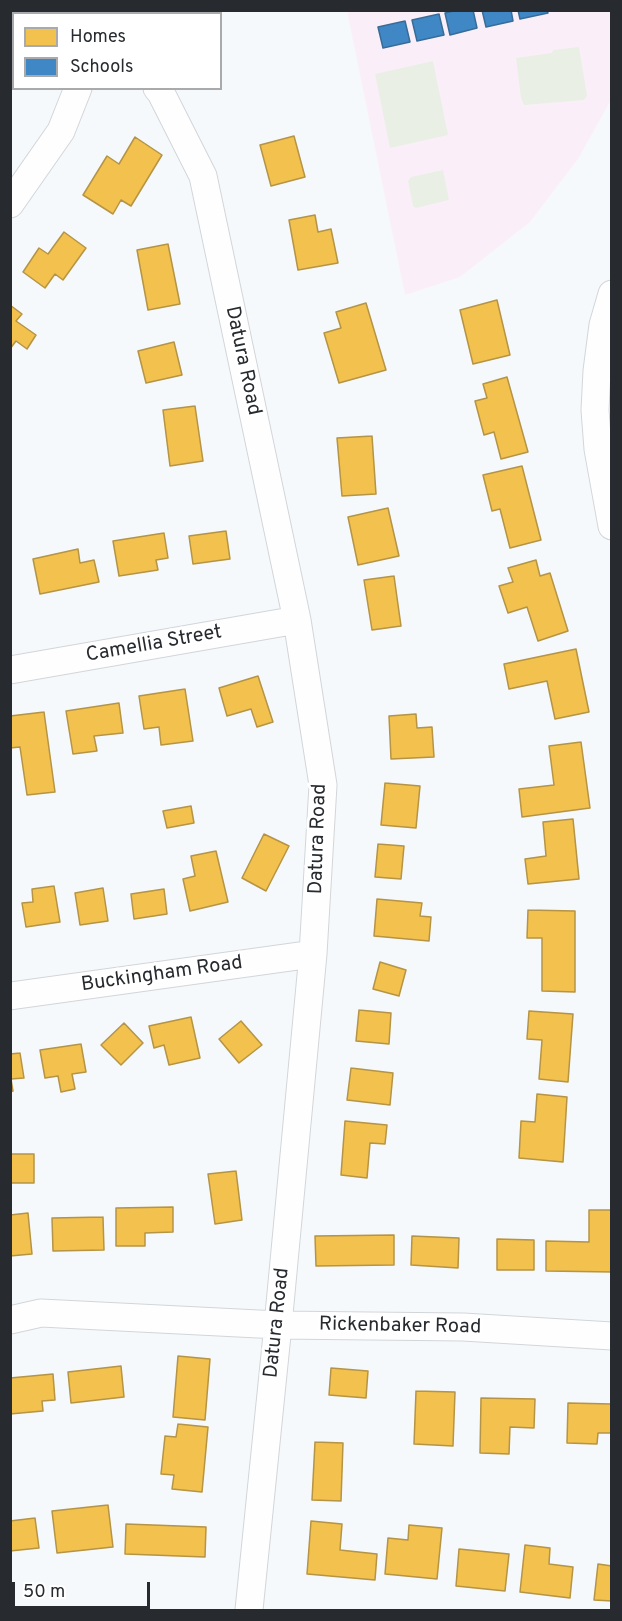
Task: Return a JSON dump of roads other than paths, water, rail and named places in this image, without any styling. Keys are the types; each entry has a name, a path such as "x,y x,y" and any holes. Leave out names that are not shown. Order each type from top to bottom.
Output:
{"street":[{"path":"10,204 61,131 77,90"},
{"name":"Datura Road","path":"158,90 203,176 297,620 323,785 313,954 250,1610"},
{"path":"612,294 603,325 595,410 600,459 612,526"},
{"name":"Camellia Street","path":"10,669 297,620"},
{"name":"Buckingham Road","path":"10,996 313,954"},
{"name":"Rickenbaker Road","path":"10,1320 41,1313 278,1324 463,1327 612,1336"},
{"path":"244,1611 250,1610"}]}
